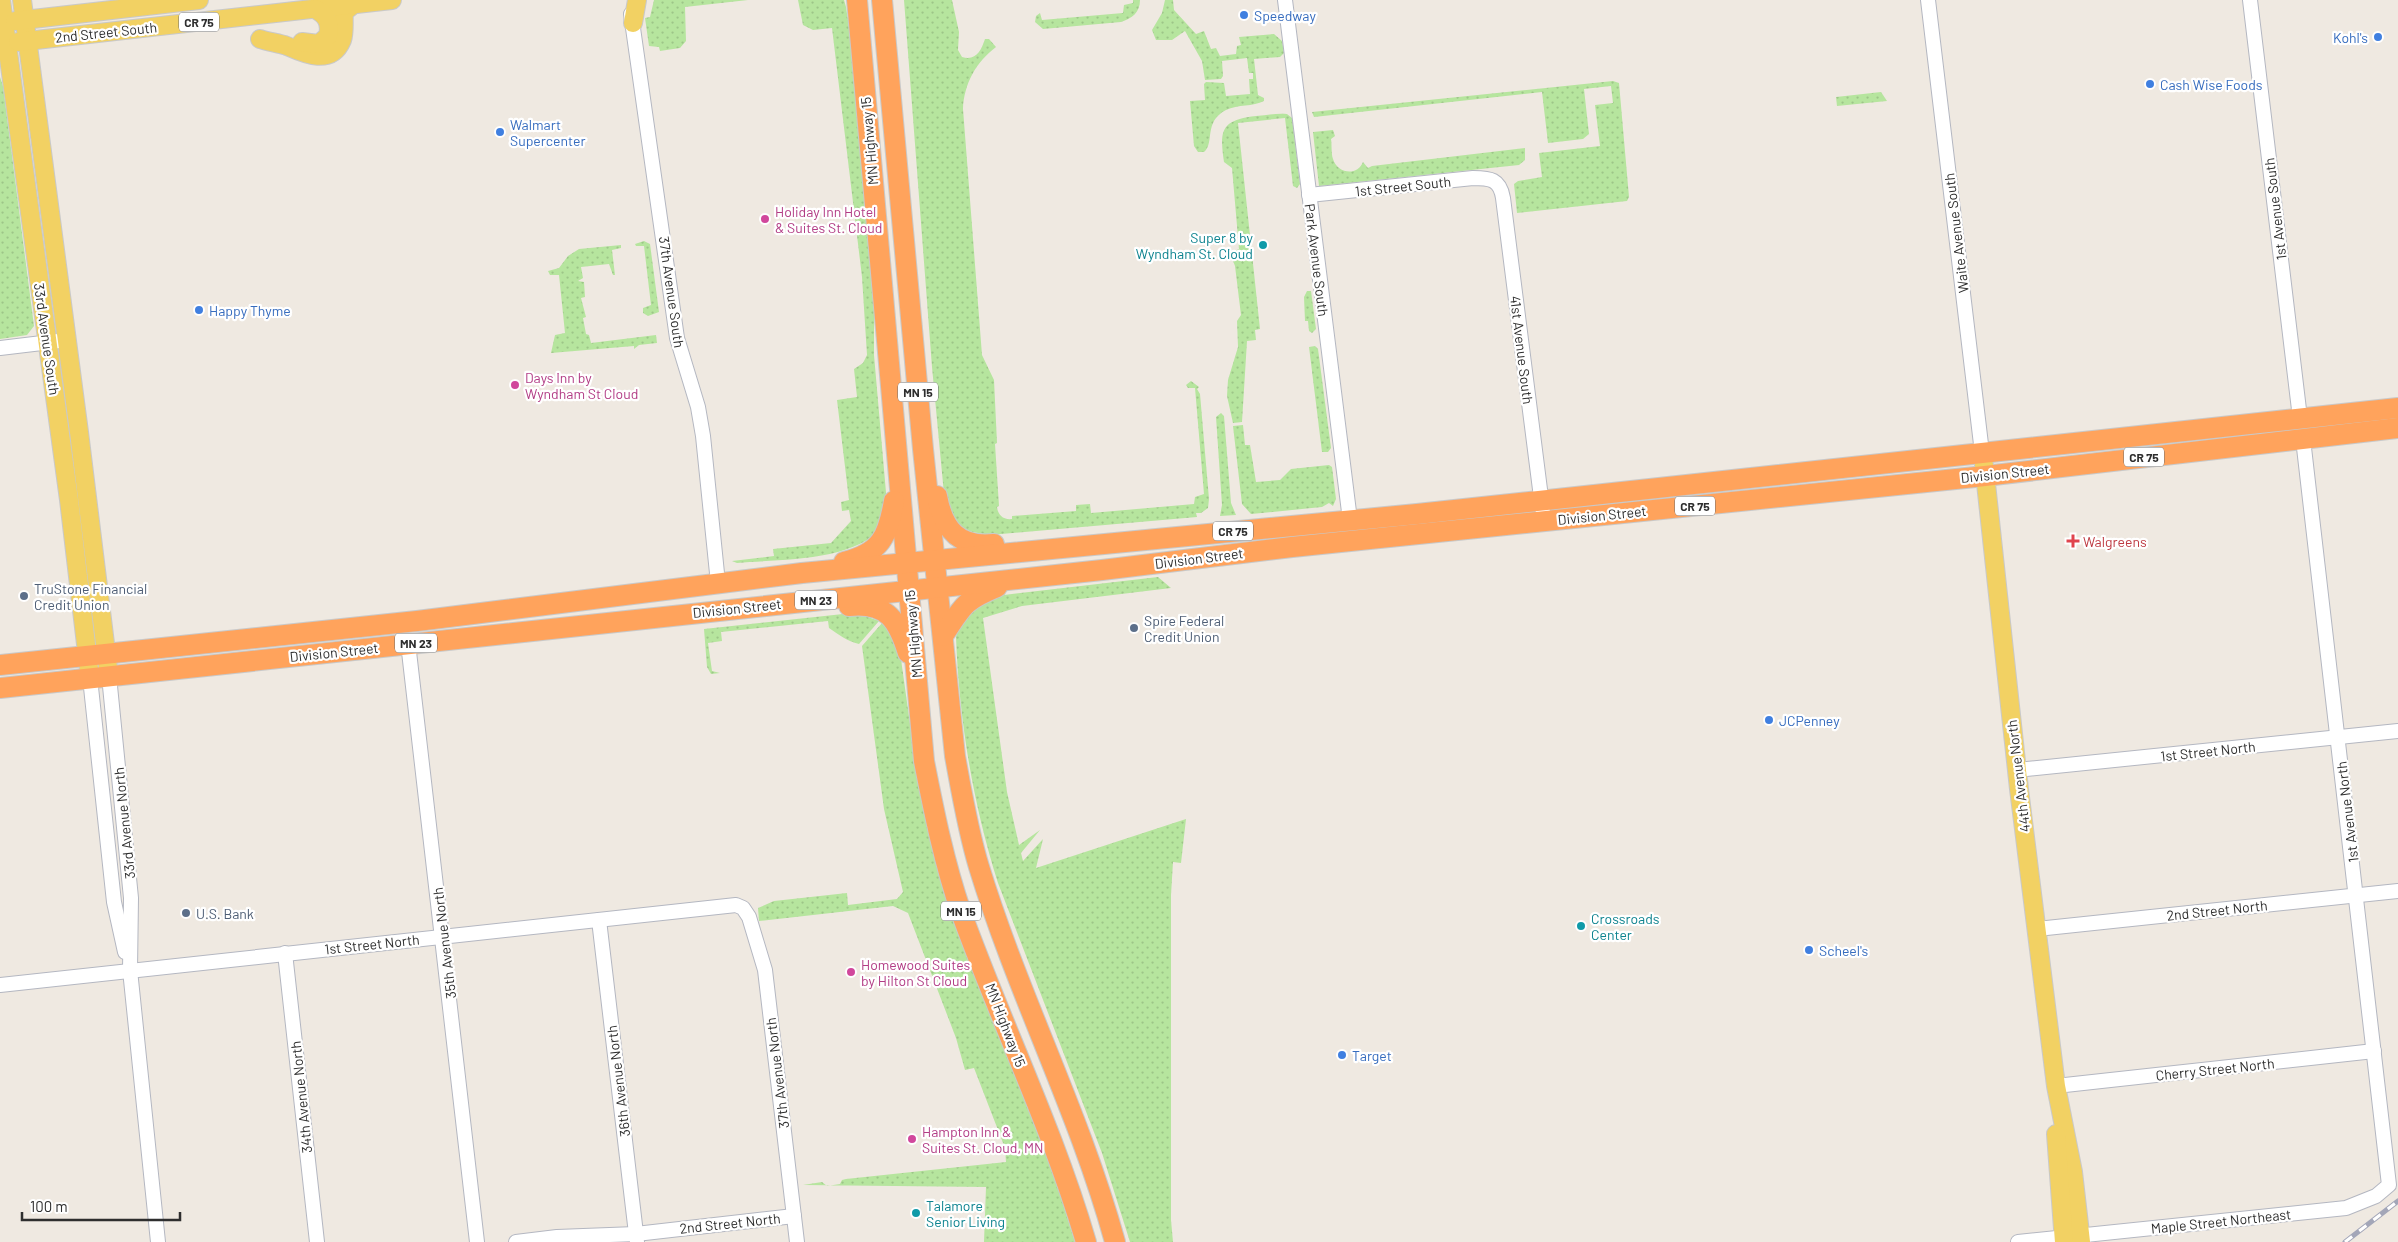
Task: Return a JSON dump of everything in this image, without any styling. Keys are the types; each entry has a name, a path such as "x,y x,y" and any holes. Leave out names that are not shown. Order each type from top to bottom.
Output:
{"highway":[{"path":"848,0 859,22"},
{"name":"MN Highway 15","path":"857,0 924,761 950,874 962,912 1065,1177 1086,1242"},
{"name":"MN Highway 15","path":"882,0 923,449 956,756 969,829 994,911 1091,1164 1115,1242"},
{"path":"884,25 893,0"},
{"name":"Division Street","path":"0,688 1544,521 1984,465 2300,418 2398,408"},
{"name":"Division Street","path":"0,665 417,621 718,583 906,562 1542,501 2303,439 2398,428"},
{"path":"923,449 941,514 948,528 962,540 985,545 1058,538 1093,544"},
{"path":"802,573 857,559 879,544 890,526 898,475"},
{"path":"943,636 964,604 973,597 1017,579"},
{"path":"770,605 801,611 855,605 871,606 882,610 896,622 902,632 918,684"}],"main road":[{"name":"33rd Avenue South","path":"1,0 3,44 47,342 100,677"},
{"name":"33rd Avenue South","path":"22,0 67,340 97,654"},
{"name":"2nd Street South","path":"2,23 199,0"},
{"name":"2nd Street South","path":"3,44 392,0"},
{"path":"633,23 638,0"},
{"path":"314,9 324,14 328,20 329,32 323,42 315,45 290,38 260,39 286,46 305,55 326,55 339,44 344,34 344,12 354,4"},
{"name":"44th Avenue North","path":"1984,465 2017,770 2056,1086 2073,1172 2072,1239"}],"street":[{"name":"37th Avenue South","path":"629,0 677,338 698,407 703,436 718,583"},
{"name":"Park Avenue South","path":"1285,0 1350,520"},
{"name":"Waite Avenue South","path":"1928,0 1984,465"},
{"name":"1st Avenue South","path":"2250,0 2300,418"},
{"name":"1st Street South","path":"1309,195 1473,178 1496,180"},
{"name":"41st Avenue South","path":"1496,180 1502,190 1544,521"},
{"path":"0,348 67,340"},
{"name":"1st Avenue North","path":"2303,439 2389,1185"},
{"name":"35th Avenue North","path":"408,643 444,936 477,1242"},
{"name":"33rd Avenue North","path":"100,677 114,902 130,970"},
{"name":"33rd Avenue North","path":"100,677 130,886 130,970 158,1242"},
{"name":"1st Street North","path":"2017,770 2398,731"},
{"name":"2nd Street North","path":"2037,929 2398,891"},
{"name":"1st Street North","path":"0,984 726,906 743,908"},
{"name":"37th Avenue North","path":"743,908 756,934 765,970 797,1242"},
{"name":"36th Avenue North","path":"599,920 636,1238"},
{"name":"34th Avenue North","path":"285,953 317,1242"},
{"name":"Cherry Street North","path":"2056,1086 2374,1051"},
{"name":"Maple Street Northeast","path":"2018,1242 2072,1239 2346,1208 2376,1196 2389,1185"},
{"name":"2nd Street North","path":"516,1242 557,1237 636,1238 794,1216"}],"green space":[{"path":"654,0 748,0 685,7 686,41 680,48 660,51 659,47 649,46 645,18 650,17"},
{"path":"798,0 844,0 846,7 861,107 874,287 874,355 887,504 886,516 883,526 870,538 836,552 795,559 737,563 732,561 774,556 773,549 831,543 851,521 849,510 842,511 841,502 849,500 837,400 857,397 854,369 863,363 867,355 862,277 832,28 813,30 803,25"},
{"path":"904,0 952,0 959,32 958,50 962,57 971,58 977,54 985,39 989,39 996,47 972,74 966,91 963,109 982,355 994,380 998,512 1004,518 1012,519 1012,516 1076,511 1076,505 1090,504 1091,513 1194,504 1195,497 1204,494 1195,388 1188,388 1186,385 1191,381 1199,387 1197,389 1200,394 1209,499 1208,508 1201,513 1196,513 1197,517 990,535 972,532 956,526 944,494 932,367"},
{"path":"1133,0 1140,0 1137,12 1132,17 1121,22 1043,29 1035,22 1036,16 1040,13 1042,20 1123,13 1124,5 1133,3"},
{"path":"1165,0 1173,0 1174,10 1196,34 1204,31 1211,49 1216,48 1220,56 1236,54 1237,46 1241,45 1239,37 1274,34 1282,41 1284,53 1280,57 1254,59 1258,95 1264,98 1264,101 1231,108 1219,115 1214,120 1209,143 1204,152 1198,152 1194,146 1190,101 1205,100 1204,84 1206,82 1224,83 1226,96 1250,94 1249,79 1253,79 1253,73 1249,73 1247,58 1222,61 1223,76 1221,79 1205,80 1202,61 1185,31 1172,40 1156,40 1152,30 1162,13"},
{"path":"0,77 3,86 34,326 27,335 0,339"},
{"path":"1613,81 1619,83 1629,197 1627,201 1517,213 1514,184 1518,181 1542,177 1539,153 1600,146 1595,105 1613,103 1611,86 1584,89 1589,134 1583,139 1548,143 1542,92 1314,117 1312,112"},
{"path":"1881,92 1887,101 1837,106 1836,97"},
{"path":"1287,114 1292,118 1300,184 1297,188 1293,186 1285,118 1238,123 1260,329 1255,330 1256,340 1247,341 1242,422 1233,423 1227,396 1228,380 1238,347 1237,321 1241,315 1235,266 1230,253 1239,249 1232,168 1224,162 1223,134 1225,128 1236,120 1256,116"},
{"path":"1333,130 1335,136 1331,139 1333,159 1335,164 1347,171 1356,170 1363,162 1368,168 1525,148 1525,160 1519,165 1319,186 1313,132"},
{"path":"644,241 650,244 659,312 648,316 643,313 643,308 651,305 644,246 636,246 635,244"},
{"path":"621,245 621,248 612,250 615,275 613,275 609,264 581,267 583,278 578,281 584,282 585,297 581,298 586,317 583,318 586,334 589,335 591,343 656,335 657,343 639,345 634,349 634,346 551,353 555,335 565,333 559,275 550,275 548,271 559,268 568,256 579,249"},
{"path":"1307,291 1311,291 1316,329 1312,333 1309,331 1308,321 1305,321 1304,297"},
{"path":"1315,346 1318,349 1331,448 1328,452 1322,452 1309,347"},
{"path":"1221,413 1224,416 1231,503 1236,515 1220,516 1222,505 1216,417"},
{"path":"1243,425 1245,445 1250,445 1256,482 1280,480 1291,469 1329,465 1332,467 1336,499 1333,506 1329,503 1322,507 1251,514 1242,504 1233,426"},
{"path":"1158,577 1171,588 1022,606 983,618 1007,792 1019,845 1040,830 1021,853 1023,861 1043,839 1036,868 1186,819 1181,863 1173,862 1171,895 1171,1220 1173,1242 1130,1242 1102,1153 998,883 989,853 981,823 964,730 956,637 958,628 979,603 1004,595"},
{"path":"843,614 868,617 879,621 859,644 829,628 828,621 721,632 722,641 708,643 712,671 720,673 711,674 707,667 704,629"},
{"path":"882,623 884,625 886,623 899,645 918,781 931,842 1052,1169 1075,1242 984,1242 986,1187 831,1185 840,1184 842,1180 846,1179 1006,1162 1005,1148 974,1068 965,1070 956,1038 908,913 893,906 759,921 758,908 774,901 847,893 848,905 897,899 903,892 884,809 862,646"},
{"path":"822,1182 826,1185 803,1185"}],"railway":[{"path":"2345,1242 2398,1201"}],"place":[{"name":"Speedway","path":"1244,15"},
{"name":"Kohl's","path":"2378,37"},
{"name":"Cash Wise Foods","path":"2150,84"},
{"name":"Walmart Supercenter","path":"500,132"},
{"name":"Holiday Inn Hotel & Suites St. Cloud","path":"765,219"},
{"name":"Super 8 by Wyndham St. Cloud","path":"1263,245"},
{"name":"Happy Thyme","path":"199,310"},
{"name":"Days Inn by Wyndham St Cloud","path":"515,385"},
{"name":"Walgreens","path":"2073,541"},
{"name":"TruStone Financial Credit Union","path":"24,596"},
{"name":"Spire Federal Credit Union","path":"1134,628"},
{"name":"JCPenney","path":"1769,720"},
{"name":"U.S. Bank","path":"186,913"},
{"name":"Crossroads Center","path":"1581,926"},
{"name":"Scheel's","path":"1809,950"},
{"name":"Homewood Suites by Hilton St Cloud","path":"851,972"},
{"name":"Target","path":"1342,1055"},
{"name":"Hampton Inn & Suites St. Cloud, MN","path":"912,1139"},
{"name":"Talamore Senior Living","path":"916,1213"}]}
